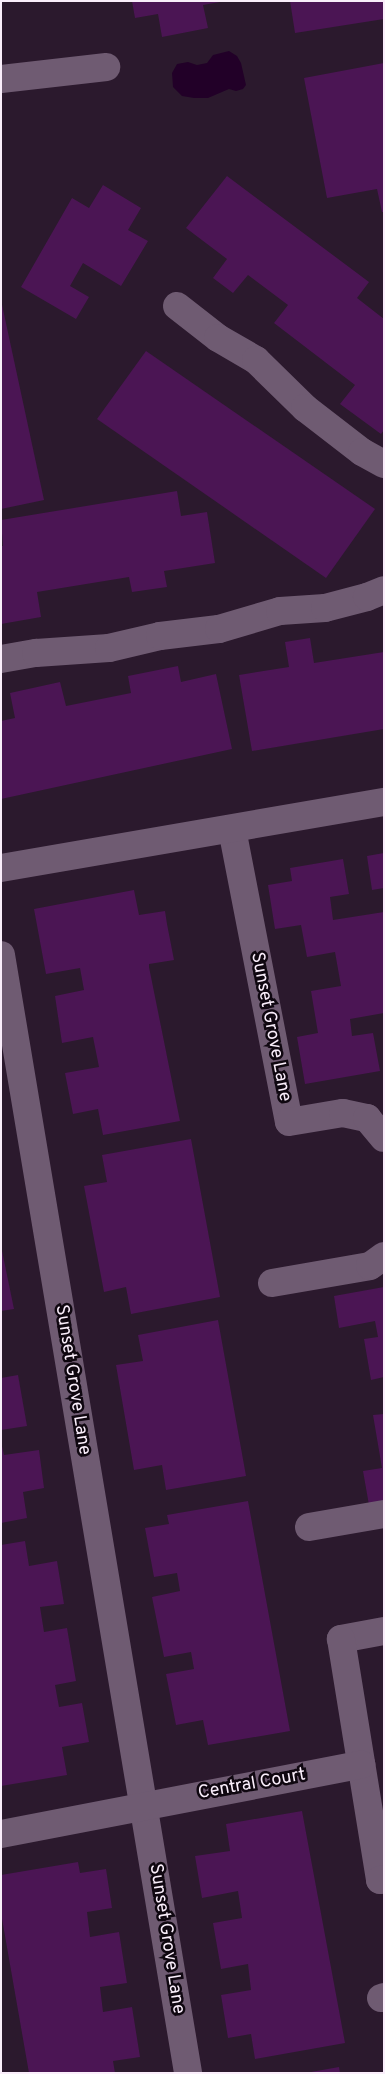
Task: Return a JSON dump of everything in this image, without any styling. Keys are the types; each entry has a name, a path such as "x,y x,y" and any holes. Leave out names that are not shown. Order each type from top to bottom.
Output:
{"street":[{"path":"1,80 106,67"},
{"path":"177,306 218,338 256,360 304,408 362,452 384,464"},
{"path":"1,659 36,653 109,648 160,636 219,629 280,611 325,608 384,590"},
{"path":"1,868 384,802"},
{"name":"Sunset Grove Lane","path":"232,829 289,1122 343,1113 367,1118 384,1138"},
{"name":"Sunset Grove Lane","path":"1,955 188,2073"},
{"path":"272,1282 370,1266 384,1256"},
{"path":"309,1527 384,1514"},
{"path":"384,1631 341,1639 380,1880 384,1880"},
{"name":"Central Court","path":"143,1805 361,1765"},
{"path":"1,1834 143,1805"}],"shaded area":[{"path":"229,51 237,56 241,63 246,85 243,89 236,91 229,89 208,98 194,98 182,96 173,87 172,73 177,64 188,62 197,65 207,63 213,55"}],"building":[{"path":"132,1 220,2 203,5 208,28 162,37 158,14 135,18"},
{"path":"290,1 384,1 384,19 295,33"},
{"path":"384,63 384,212 382,212 377,189 327,198 304,78"},
{"path":"227,176 369,282 357,298 384,319 384,430 381,434 340,404 355,385 274,323 288,305 248,275 233,293 213,278 227,259 186,228"},
{"path":"103,185 141,208 128,230 148,241 121,286 83,263 70,286 89,297 76,319 21,287 72,198 89,208"},
{"path":"1,300 44,500 1,509"},
{"path":"146,351 375,509 326,578 97,419"},
{"path":"177,491 181,516 207,512 215,563 164,571 167,587 132,592 129,577 37,592 41,617 1,624 1,546 3,546 1,520"},
{"path":"310,638 314,663 384,652 384,729 252,751 239,675 289,667 285,642"},
{"path":"178,666 181,682 216,674 232,749 1,799 1,721 15,718 10,693 60,682 66,706 131,693 128,676"},
{"path":"384,853 384,888 372,890 367,856"},
{"path":"343,859 349,894 330,897 333,920 384,912 384,1013 350,1019 352,1036 373,1033 380,1071 305,1084 297,1037 318,1033 311,991 341,986 335,952 307,957 301,925 275,929 268,885 292,881 290,868"},
{"path":"134,890 139,915 165,911 174,960 149,964 149,967 180,1121 103,1135 98,1109 73,1114 65,1073 99,1067 93,1037 62,1043 55,996 84,990 80,968 46,974 34,909"},
{"path":"191,1139 220,1297 131,1314 126,1287 104,1292 84,1186 107,1182 102,1155"},
{"path":"1,1246 14,1309 1,1311"},
{"path":"384,1287 384,1377 371,1380 364,1339 378,1337 375,1321 339,1328 334,1296"},
{"path":"218,1320 246,1476 166,1490 162,1465 134,1470 116,1365 143,1361 138,1335"},
{"path":"18,1375 27,1426 1,1430 1,1378"},
{"path":"384,1414 384,1503 369,1505 363,1471 382,1468 373,1415"},
{"path":"1,1442 4,1455 39,1450 44,1488 23,1492 27,1518 1,1523"},
{"path":"248,1501 290,1731 208,1745 203,1720 176,1725 166,1674 194,1669 191,1652 164,1657 152,1597 180,1591 177,1573 154,1577 145,1528 169,1524 167,1515"},
{"path":"25,1541 29,1566 57,1561 64,1604 40,1607 44,1632 67,1628 76,1681 55,1685 59,1707 82,1703 89,1742 62,1747 67,1775 1,1786 1,1545"},
{"path":"302,1811 345,2043 255,2059 251,2034 228,2038 221,1995 251,1990 248,1964 221,1969 213,1923 242,1918 238,1891 202,1898 195,1856 230,1851 226,1824"},
{"path":"78,1862 80,1873 106,1869 112,1908 87,1912 90,1937 119,1932 127,1983 100,1987 103,2012 132,2007 140,2057 113,2061 115,2073 29,2073 1,1913 1,1875"},
{"path":"339,2067 340,2073 311,2073 311,2072"}]}
